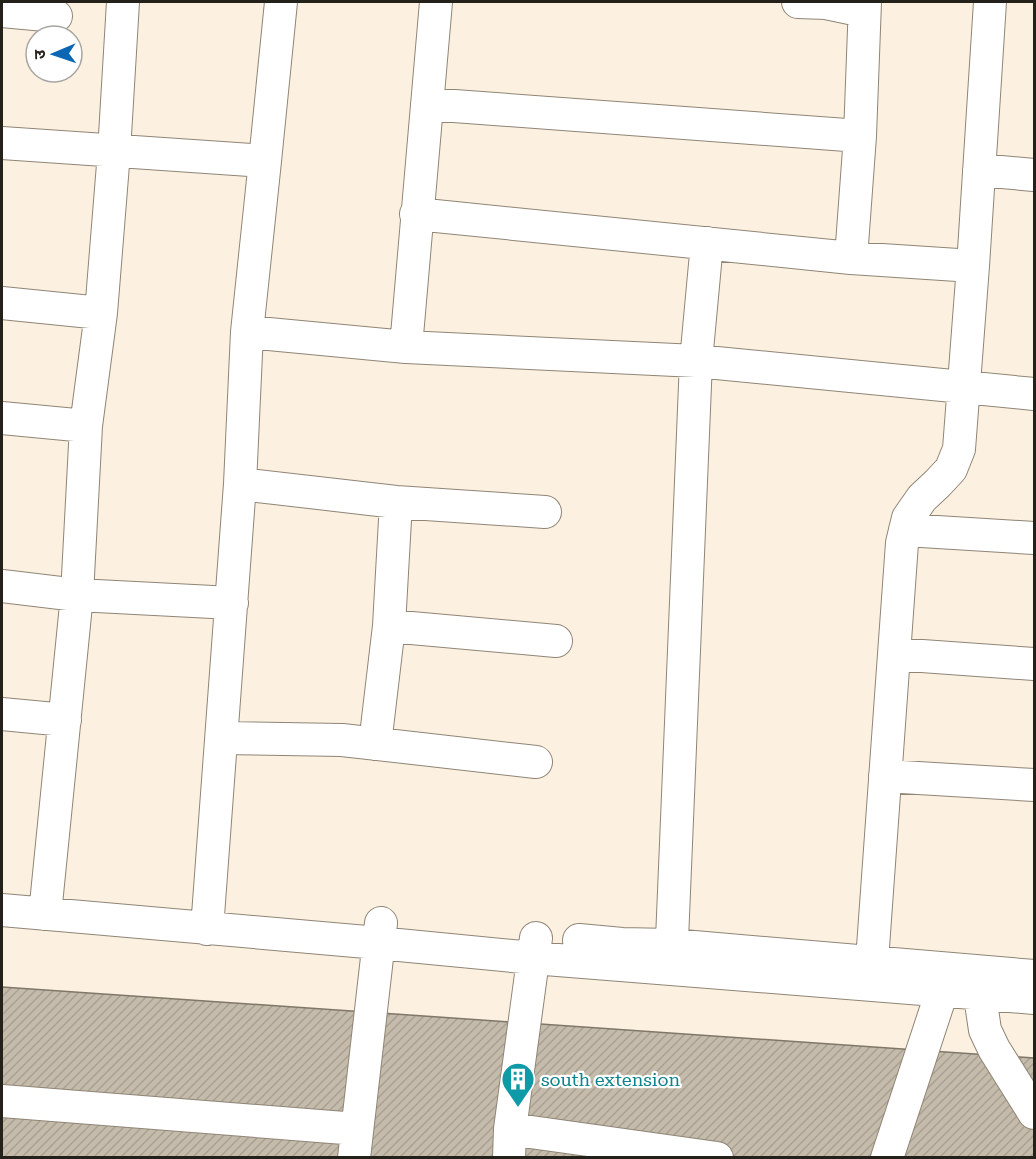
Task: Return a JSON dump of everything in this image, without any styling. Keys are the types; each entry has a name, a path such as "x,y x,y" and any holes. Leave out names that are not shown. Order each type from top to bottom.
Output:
{"street":[{"path":"46,905 77,595 86,426 101,313 123,2"},
{"path":"207,919 232,603 247,332 281,2"},
{"path":"406,347 436,2"},
{"path":"798,2 864,6 860,136 851,258"},
{"path":"872,961 902,543 908,518 922,498 951,469 959,449 990,2"},
{"path":"2,11 56,16"},
{"path":"427,104 860,136"},
{"path":"2,143 265,161"},
{"path":"979,170 1035,176"},
{"path":"416,214 851,258 973,266"},
{"path":"671,957 696,361 707,243"},
{"path":"2,303 101,313"},
{"path":"247,332 406,347 696,361 1035,394"},
{"path":"2,418 86,426"},
{"path":"240,484 396,502 545,512"},
{"path":"375,744 388,626 396,502"},
{"path":"905,530 1035,538"},
{"path":"2,586 77,595 232,603"},
{"path":"388,626 556,641"},
{"path":"894,654 1035,664"},
{"path":"2,714 65,720"},
{"path":"222,738 342,740 537,762"},
{"path":"885,776 1035,785"},
{"path":"2,892 46,905"},
{"path":"2,910 46,905 380,932 535,948 622,944 671,957 962,981 1035,976"},
{"path":"2,1101 356,1143 380,932"},
{"path":"535,948 510,1144 717,1158"},
{"path":"671,957 872,961 1035,998"},
{"path":"962,981 994,1049 1035,1113"},
{"path":"886,1158 962,981"}],"building":[{"name":"south extension","path":"2,987 1034,1058 1034,1158 2,1158"}],"place":[{"name":"south extension","path":"518,1108"}]}
